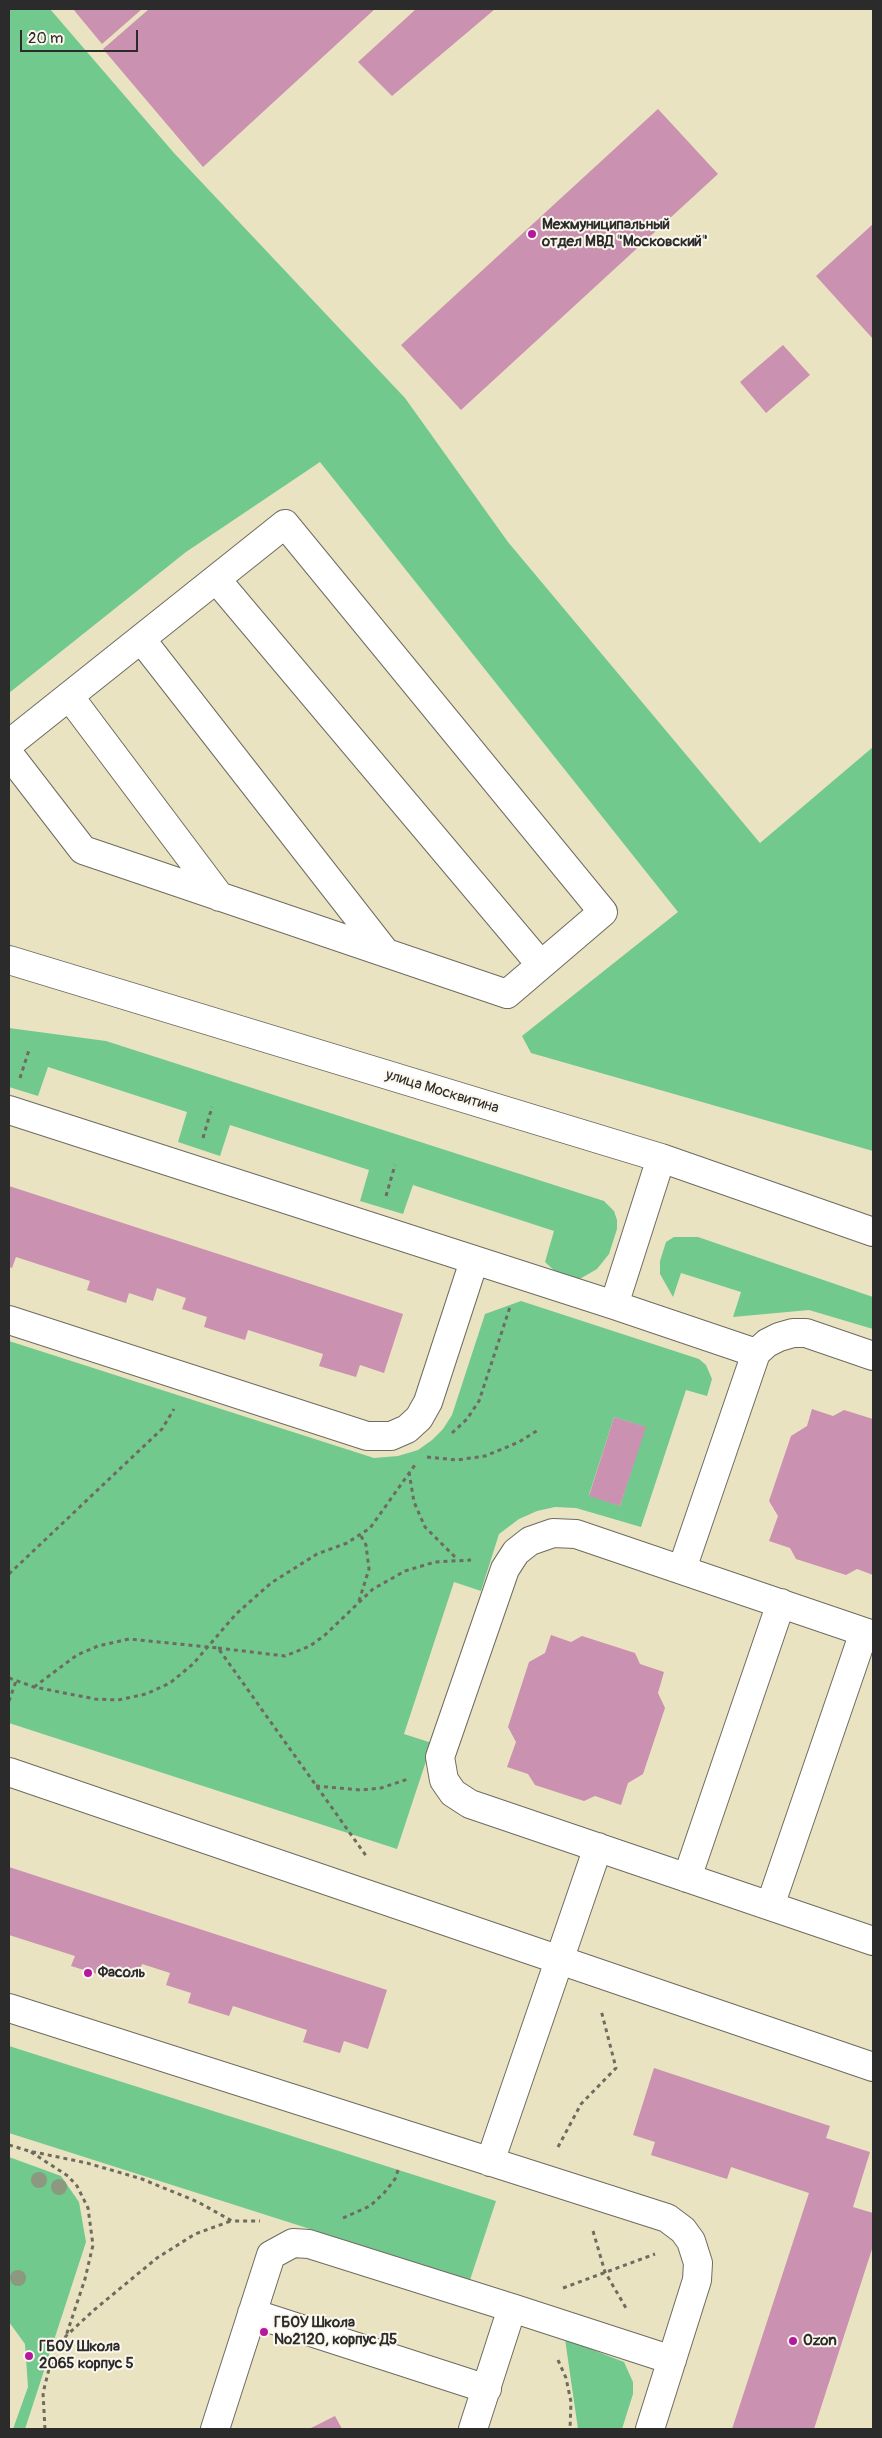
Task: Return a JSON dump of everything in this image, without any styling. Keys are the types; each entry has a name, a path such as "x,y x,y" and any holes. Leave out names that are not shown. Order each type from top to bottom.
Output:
{"street":[{"path":"9,744 285,524 603,912 507,994 83,850 9,754"},
{"path":"216,579 541,965"},
{"path":"141,639 386,953"},
{"path":"69,696 220,897"},
{"name":"улица Москвитина","path":"9,960 661,1158 873,1232"},
{"path":"9,1110 614,1304 756,1353"},
{"path":"614,1304 661,1158"},
{"path":"9,1320 367,1436 391,1436 407,1429 419,1418 428,1402 474,1260"},
{"path":"682,1570 756,1353 766,1343 779,1337 793,1333 806,1333 873,1356"},
{"path":"770,1906 869,1634 576,1534 553,1533 530,1541 516,1552 505,1569 440,1757 444,1780 453,1793 470,1804 598,1847 687,1878 873,1941"},
{"path":"687,1878 781,1604"},
{"path":"9,1772 873,2067"},
{"path":"490,2162 598,1847"},
{"path":"9,2008 666,2218 683,2230 691,2241 698,2263 697,2280 650,2429"},
{"path":"215,2429 271,2255 293,2244 310,2244 672,2360"},
{"path":"474,2429 512,2308"},
{"path":"252,2313 487,2388"}],"path":[{"path":"445,1438 467,1419 479,1401 520,1275"},
{"path":"9,1574 157,1434 169,1420"},
{"path":"431,1451 423,1457 457,1460 485,1456 519,1442 538,1430"},
{"path":"9,1678 34,1687 95,1699 118,1700 146,1694 170,1684 193,1664 236,1614 272,1583 317,1554 361,1536 370,1528 409,1472 419,1461"},
{"path":"409,1472 414,1502 425,1527 457,1560"},
{"path":"359,1602 369,1570 366,1545 361,1536"},
{"path":"34,1687 77,1655 98,1646 129,1639 285,1656 310,1646 325,1635 373,1589 405,1571 435,1562 480,1560"},
{"path":"218,1648 368,1858"},
{"path":"9,1701 16,1681"},
{"path":"316,1786 361,1790 381,1788 403,1782 422,1773 440,1757"},
{"path":"542,2178 581,2104 616,2068 600,2005 600,1973"},
{"path":"342,2218 370,2206 384,2193 395,2179 408,2136"},
{"path":"9,2144 29,2151 87,2162 142,2178 198,2202 232,2221"},
{"path":"29,2151 68,2176 77,2186 88,2208 93,2245 85,2279 66,2336 49,2369 43,2393 45,2429"},
{"path":"584,2192 596,2244 605,2272 630,2313"},
{"path":"66,2336 94,2310 157,2258 195,2234 232,2221 270,2221"},
{"path":"512,2308 691,2241"},
{"path":"556,2354 566,2378 571,2402 570,2429"}],"green space":[{"path":"9,9 50,9 174,153 405,398 508,542 760,843 873,747 873,1151 531,1053 522,1036 678,912 320,462 186,552 9,693"},
{"path":"9,1028 106,1041 604,1201 614,1211 617,1220 617,1229 609,1254 597,1269 578,1280 559,1275 545,1262 554,1231 413,1185 403,1214 360,1201 369,1170 230,1125 220,1156 178,1142 187,1112 48,1067 38,1096 9,1087"},
{"path":"674,1237 698,1237 873,1297 873,1329 809,1310 733,1317 741,1292 681,1273 673,1297 660,1274 660,1261 666,1242"},
{"path":"521,1301 699,1359 706,1365 712,1379 707,1396 686,1390 641,1527 576,1508 555,1507 537,1511 519,1519 499,1534 481,1591 454,1582 404,1734 432,1743 397,1849 9,1723 9,1341 374,1458 398,1456 418,1450 443,1429 452,1415 485,1314","holes":["614,1417 645,1427 620,1506 589,1495"]},
{"path":"9,2046 496,2201 470,2280 9,2133"},
{"name":"ГБОУ Школа 2065 корпус 5","path":"9,2157 61,2176 79,2202 86,2242 25,2429 13,2429 28,2387 25,2344 9,2322"},
{"path":"565,2339 624,2362 633,2382 633,2394 622,2429 578,2429"}],"building":[{"path":"73,9 142,9 102,44"},
{"path":"149,9 375,9 203,167 103,49"},
{"path":"416,9 495,9 392,96 358,62"},
{"path":"658,109 718,174 461,410 401,345"},
{"path":"873,224 873,339 816,276"},
{"path":"783,345 810,375 766,413 740,382"},
{"path":"9,1186 403,1314 384,1373 360,1365 356,1377 319,1366 323,1354 248,1330 245,1340 204,1327 207,1317 182,1309 186,1298 157,1288 153,1301 129,1293 126,1303 87,1290 90,1281 16,1257 12,1268 9,1267"},
{"path":"812,1409 833,1416 844,1410 873,1419 873,1575 857,1569 846,1575 796,1559 790,1548 769,1541 778,1516 769,1501 791,1436 807,1426"},
{"path":"614,1417 646,1427 620,1506 589,1496"},
{"path":"551,1635 571,1642 582,1636 635,1653 640,1664 664,1672 658,1693 665,1708 643,1774 628,1783 621,1805 595,1796 584,1801 535,1785 528,1774 507,1767 516,1742 508,1727 529,1662 545,1653"},
{"path":"9,1867 387,1990 368,2049 344,2041 340,2053 303,2042 307,2030 233,2006 229,2016 188,2003 191,1993 166,1985 170,1973 142,1964 138,1977 113,1969 110,1978 71,1966 75,1956 9,1935"},
{"path":"654,2068 830,2126 826,2138 870,2152 853,2207 873,2213 873,2246 814,2429 732,2429 809,2193 731,2167 727,2179 651,2155 655,2142 633,2135"},
{"path":"335,2416 342,2429 309,2429"}],"place":[{"name":"Межмуниципальный отдел МВД \"Московский\"","path":"532,234"},
{"name":"Фасоль","path":"88,1973"},
{"name":"ГБОУ Школа №2120, корпус Д5","path":"264,2332"},
{"name":"Ozon","path":"793,2341"},
{"name":"ГБОУ Школа 2065 корпус 5","path":"29,2356"}]}
